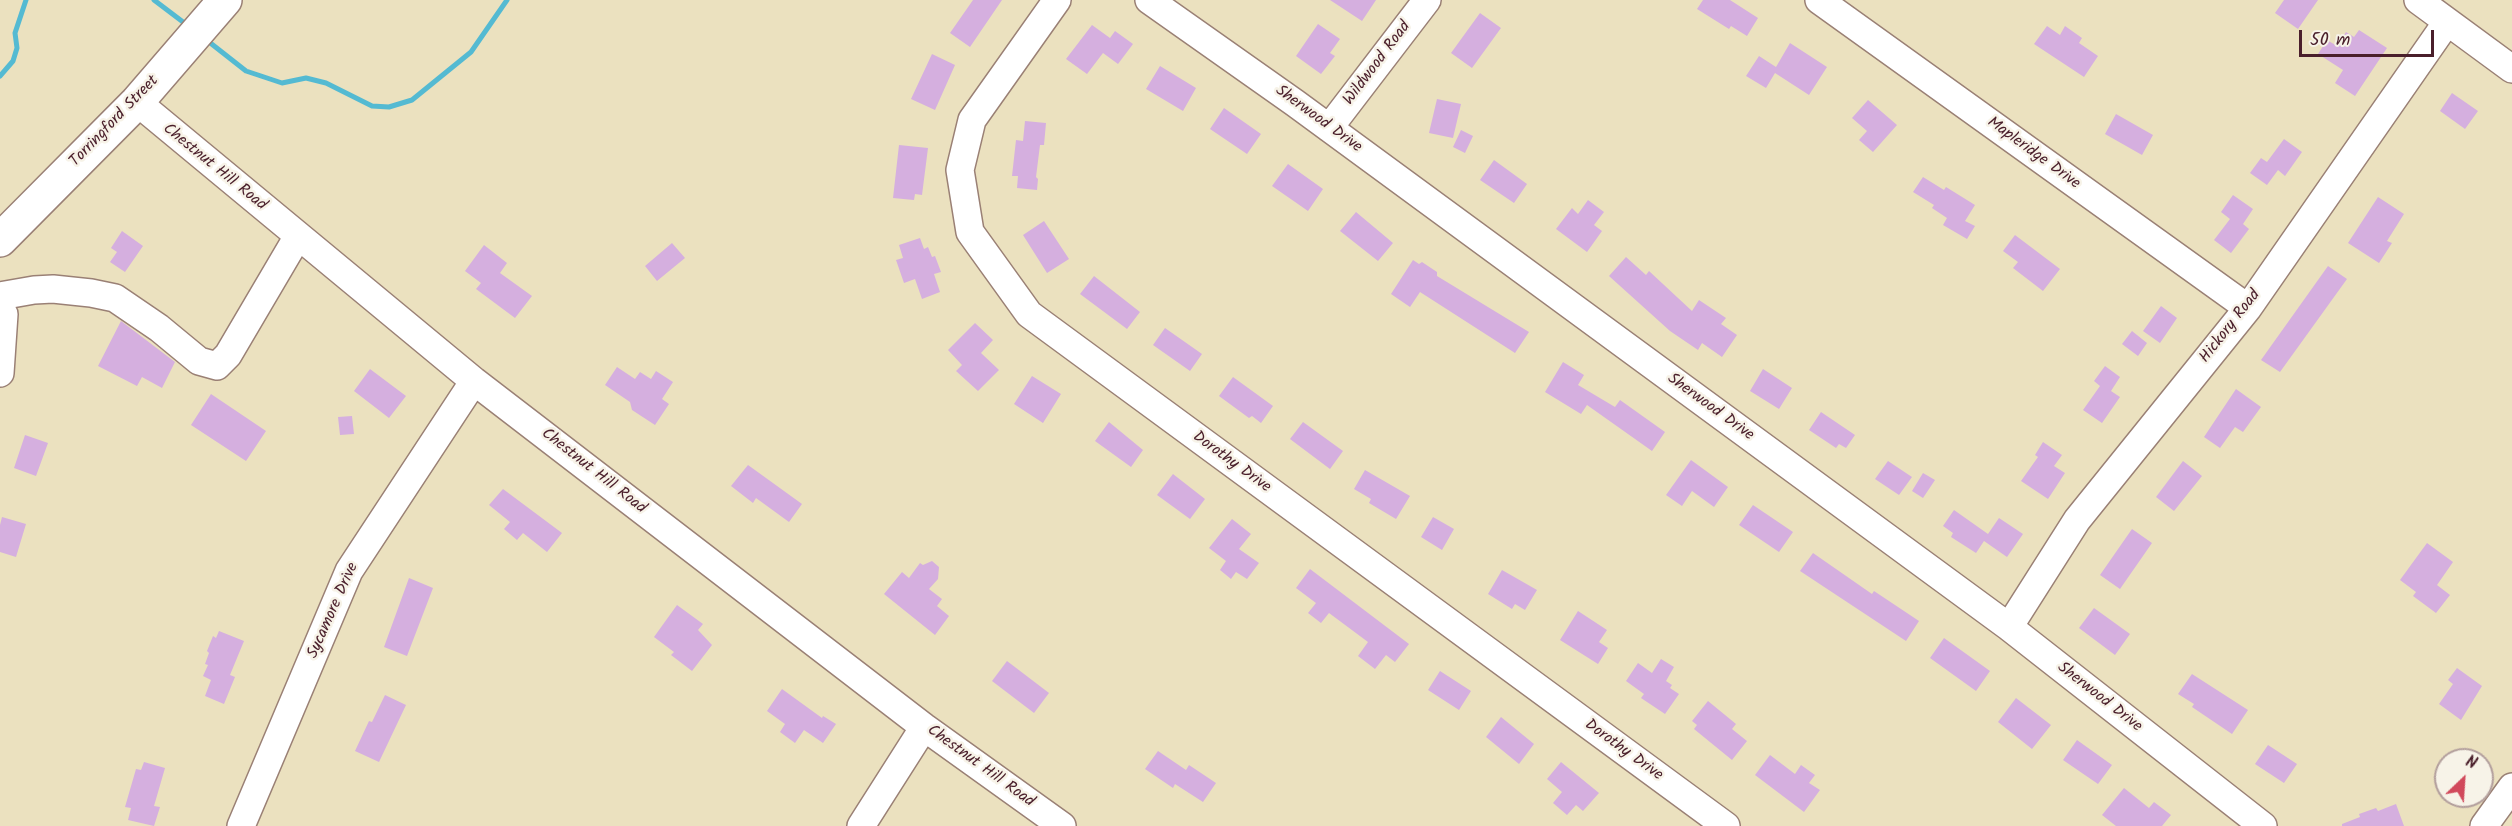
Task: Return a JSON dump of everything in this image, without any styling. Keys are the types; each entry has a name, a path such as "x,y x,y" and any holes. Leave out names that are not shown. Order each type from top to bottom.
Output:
{"main road":[{"name":"Torringford Street","path":"0,240 137,102 208,21"}],"street":[{"name":"Dorothy Drive","path":"1057,0 972,120 960,170 970,232 1029,314 1726,826"},
{"name":"Sherwood Drive","path":"1149,0 1329,128 2009,627 2263,826"},
{"name":"Wildwood Road","path":"1329,128 1427,0"},
{"name":"Mapleridge Drive","path":"1819,0 2248,308"},
{"path":"2418,0 2512,69"},
{"name":"Hickory Road","path":"2009,627 2077,520 2248,308 2447,22"},
{"name":"Chestnut Hill Road","path":"137,102 474,381 924,727 1062,826"},
{"path":"0,296 53,289 115,298 159,328 199,361 217,366 228,355 298,236"},
{"path":"0,308 4,314 0,373"},
{"name":"Sycamore Drive","path":"241,826 349,571 474,381"},
{"path":"861,826 924,727"},
{"path":"2484,826 2512,787"}],"building":[{"path":"973,0 1002,0 970,47 950,33"},
{"path":"1330,0 1376,0 1362,21"},
{"path":"1703,0 1730,0 1758,18 1747,36 1731,26 1729,29 1697,9"},
{"path":"2284,0 2318,0 2298,29 2275,13"},
{"path":"1480,13 1501,28 1472,68 1451,53"},
{"path":"1318,24 1340,39 1330,53 1335,56 1321,74 1296,56"},
{"path":"1092,25 1110,38 1115,31 1133,44 1118,64 1103,53 1087,74 1066,59"},
{"path":"2047,26 2060,35 2065,26 2082,38 2079,43 2098,56 2084,77 2034,44"},
{"path":"2359,30 2387,48 2355,96 2335,83 2343,70 2318,54 2327,40 2337,46 2346,32 2354,37"},
{"path":"1790,43 1827,67 1809,95 1775,73 1766,88 1746,76 1759,56 1776,67"},
{"path":"932,54 955,65 935,110 911,99"},
{"path":"1160,66 1196,88 1183,111 1146,89"},
{"path":"2452,93 2478,111 2465,129 2440,111"},
{"path":"1437,99 1461,104 1453,138 1429,133"},
{"path":"1868,100 1897,125 1873,152 1859,140 1867,131 1852,118"},
{"path":"1224,108 1261,134 1247,154 1210,129"},
{"path":"2116,114 2153,135 2142,155 2105,134"},
{"path":"1025,121 1046,123 1044,145 1040,145 1036,177 1038,179 1037,190 1017,188 1018,176 1012,176 1016,140 1023,141"},
{"path":"1461,130 1473,136 1465,153 1453,147"},
{"path":"2284,139 2302,152 2285,176 2278,170 2267,185 2250,173 2261,158 2267,162"},
{"path":"899,145 928,148 922,195 915,194 914,200 893,198"},
{"path":"1494,160 1527,184 1514,203 1480,180"},
{"path":"1288,164 1323,189 1308,211 1272,186"},
{"path":"1923,177 1944,190 1946,187 1975,205 1965,221 1975,226 1967,239 1943,225 1947,218 1932,208 1934,205 1913,192"},
{"path":"2233,195 2253,209 2243,224 2249,229 2231,253 2214,240 2230,219 2221,212"},
{"path":"2378,197 2404,214 2387,241 2392,243 2379,263 2348,243"},
{"path":"1588,200 1604,212 1594,225 1602,231 1587,252 1556,229 1572,208 1578,214"},
{"path":"1356,212 1393,243 1378,261 1340,231"},
{"path":"1044,221 1069,259 1047,273 1023,235"},
{"path":"122,231 143,246 125,272 110,262 117,252 111,248"},
{"path":"2015,235 2060,269 2043,291 2013,268 2018,262 2003,251"},
{"path":"920,238 924,249 928,247 932,257 935,256 941,272 934,274 940,292 922,299 915,279 904,283 896,260 903,258 899,245"},
{"path":"672,243 685,258 657,281 645,266"},
{"path":"484,245 507,263 500,273 532,296 515,318 476,289 481,283 465,271"},
{"path":"1626,257 1646,275 1649,271 1692,311 1699,300 1726,318 1721,324 1737,335 1722,357 1702,343 1698,350 1670,331 1609,276"},
{"path":"1413,260 1419,264 1422,262 1437,272 1437,276 1529,332 1515,353 1420,292 1410,307 1391,294"},
{"path":"2328,266 2347,279 2280,372 2261,360"},
{"path":"1094,276 1140,312 1127,329 1080,294"},
{"path":"2161,306 2177,318 2160,343 2143,331"},
{"path":"121,321 175,362 162,388 142,377 137,386 98,366"},
{"path":"975,323 993,340 981,353 999,370 978,391 956,371 962,365 948,350"},
{"path":"1165,328 1202,354 1190,371 1153,345"},
{"path":"2132,331 2147,343 2138,356 2122,344"},
{"path":"1563,362 1584,375 1578,385 1615,407 1620,400 1665,432 1652,451 1587,405 1581,414 1545,392"},
{"path":"2105,366 2120,377 2111,391 2120,397 2102,423 2083,410 2100,386 2094,381"},
{"path":"617,367 635,379 640,372 651,379 656,371 673,382 662,399 669,404 655,425 632,410 630,402 605,385"},
{"path":"370,369 406,396 389,418 354,391"},
{"path":"1763,369 1792,388 1779,409 1750,391"},
{"path":"1032,376 1061,394 1043,423 1014,404"},
{"path":"1233,377 1273,406 1261,423 1252,416 1249,418 1219,396"},
{"path":"2236,389 2261,407 2243,432 2235,427 2220,448 2204,437"},
{"path":"211,394 266,431 246,461 191,425"},
{"path":"1821,412 1855,435 1846,448 1839,444 1836,448 1809,430"},
{"path":"352,416 354,434 340,435 338,417"},
{"path":"1109,422 1143,450 1131,467 1095,441"},
{"path":"1303,422 1343,451 1330,469 1290,439"},
{"path":"25,435 48,443 36,476 14,468"},
{"path":"2043,442 2062,455 2054,466 2065,473 2048,499 2021,481 2038,457 2035,455"},
{"path":"1691,460 1728,487 1714,507 1692,491 1682,506 1666,495"},
{"path":"1888,461 1912,477 1899,495 1875,479"},
{"path":"2183,461 2202,476 2174,511 2156,497"},
{"path":"748,465 802,504 789,522 756,498 753,503 731,486"},
{"path":"1365,470 1410,496 1396,519 1369,503 1371,499 1354,489"},
{"path":"1923,473 1935,480 1923,498 1912,491"},
{"path":"1173,474 1205,499 1190,519 1157,495"},
{"path":"503,489 562,533 547,552 523,533 517,540 504,529 510,522 489,505"},
{"path":"1753,505 1793,532 1779,552 1739,525"},
{"path":"1954,510 1988,534 1999,518 2023,534 2007,557 1984,541 1976,553 1951,537 1953,533 1943,526"},
{"path":"2,517 26,524 16,557 0,552"},
{"path":"1433,517 1454,529 1442,550 1421,537"},
{"path":"1232,519 1251,534 1239,549 1259,563 1247,579 1236,572 1231,579 1220,570 1226,561 1209,548"},
{"path":"2132,529 2152,543 2120,589 2100,575"},
{"path":"2427,543 2453,562 2437,585 2450,595 2436,613 2413,596 2416,592 2400,580"},
{"path":"1813,553 1872,594 1874,591 1919,621 1906,641 1800,571"},
{"path":"932,561 939,567 938,579 929,589 942,599 937,606 949,616 935,635 884,594 902,572 909,578 920,563 923,565"},
{"path":"1310,569 1409,644 1395,662 1386,655 1375,669 1358,656 1368,642 1329,613 1321,623 1308,613 1316,603 1296,588"},
{"path":"1502,570 1537,590 1525,610 1515,604 1512,609 1488,594"},
{"path":"409,578 433,588 407,656 384,647"},
{"path":"677,605 703,624 698,630 712,645 692,671 671,655 674,652 654,637"},
{"path":"2094,608 2130,634 2115,655 2079,628"},
{"path":"1578,611 1607,630 1599,642 1608,648 1598,664 1560,640"},
{"path":"219,631 244,641 230,675 235,677 224,704 205,696 211,680 203,676 208,665 205,664 209,653 207,651 213,636 216,638"},
{"path":"1944,638 1990,671 1976,691 1930,658"},
{"path":"1661,659 1674,667 1666,681 1672,685 1670,688 1679,694 1665,714 1641,698 1644,694 1626,681 1638,663 1652,673"},
{"path":"1007,661 1049,693 1034,713 992,681"},
{"path":"2457,668 2482,686 2461,720 2439,704 2453,684 2448,680"},
{"path":"1440,671 1471,691 1459,710 1428,690"},
{"path":"2192,674 2248,710 2232,734 2192,707 2194,704 2178,694"},
{"path":"782,689 822,718 823,716 836,724 823,743 804,730 795,743 780,732 785,724 767,711"},
{"path":"385,695 406,705 379,762 355,751 369,721 372,722"},
{"path":"2016,698 2051,725 2032,749 1998,722"},
{"path":"1708,701 1736,724 1732,729 1747,741 1732,760 1694,729 1697,725 1692,721"},
{"path":"1501,717 1534,744 1519,764 1486,737"},
{"path":"2077,740 2112,765 2098,784 2063,760"},
{"path":"2268,745 2297,764 2284,783 2255,764"},
{"path":"1158,751 1186,770 1189,765 1216,783 1203,802 1175,784 1173,788 1145,769"},
{"path":"1770,755 1795,774 1801,765 1815,775 1809,783 1820,790 1804,812 1755,775"},
{"path":"144,762 165,768 154,806 160,807 154,826 128,820 131,808 125,807 136,769 141,770"},
{"path":"1561,762 1599,793 1583,811 1576,805 1567,815 1553,803 1562,792 1547,779"},
{"path":"2124,788 2149,808 2154,802 2171,815 2162,826 2116,826 2102,815"},
{"path":"2396,804 2404,826 2342,826 2360,817 2359,814 2376,808 2378,811"}],"waterway":[{"path":"0,76 13,61 17,48 15,33 26,0"},
{"path":"154,0 187,25"},
{"path":"204,38 246,71 282,83 306,78 326,83 372,106 389,107 412,100 471,52 507,0"}]}
